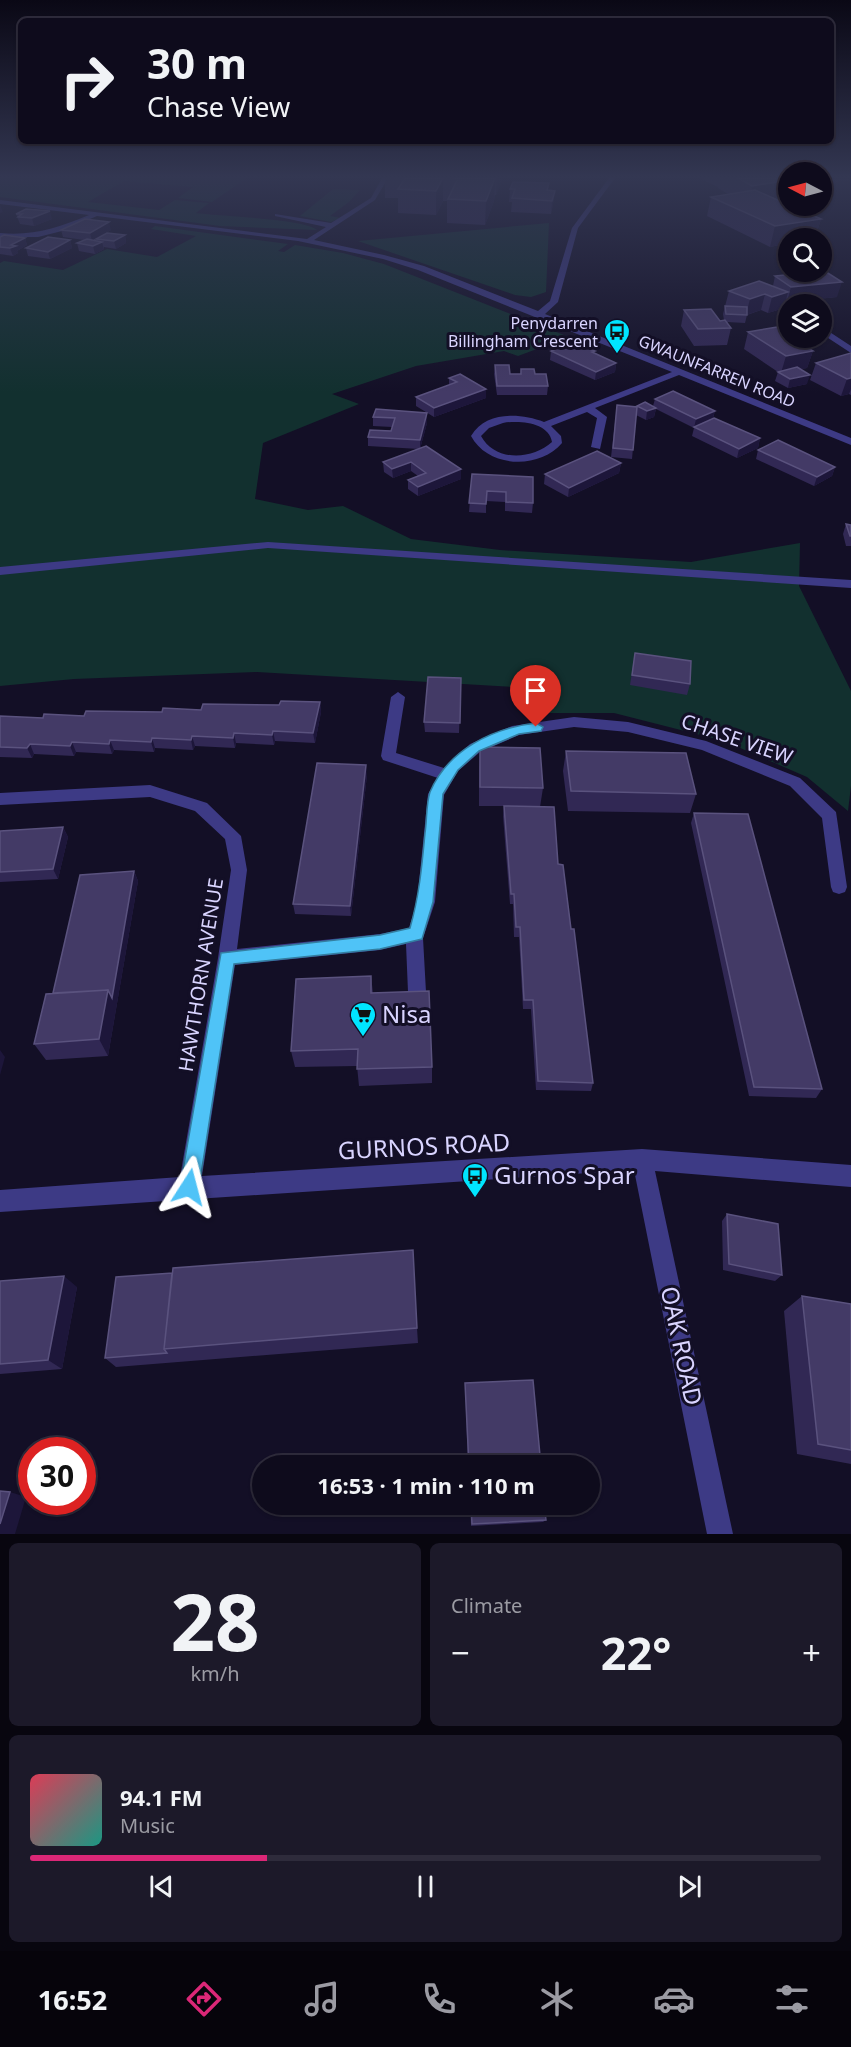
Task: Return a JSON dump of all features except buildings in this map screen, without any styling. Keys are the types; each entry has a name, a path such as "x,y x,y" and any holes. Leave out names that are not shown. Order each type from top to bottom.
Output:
{"street":[{"name":"GWAUNFARREN ROAD","path":"349,250 421,268 851,442"},
{"path":"538,314 547,310 554,302 569,250"},
{"path":"832,337 851,350"},
{"path":"544,425 556,436 556,443 544,454 532,457 519,458 493,454 483,449 476,436 479,430 495,421 521,419 544,425 679,372"},
{"path":"588,408 602,417 596,447"},
{"path":"0,571 268,545 851,584"},
{"path":"398,697 388,756 448,775"},
{"name":"CHASE VIEW","path":"414,934 416,934 426,902 436,794 453,767 474,748 517,730 574,722 628,727 706,746 795,782 830,816 839,887"},
{"name":"HAWTHORN AVENUE","path":"0,799 150,791 201,807 233,836 238,870 227,958 189,1187"},
{"path":"227,958 380,942 414,934 417,992"},
{"name":"GURNOS ROAD","path":"0,1201 642,1159 851,1176"},
{"name":"OAK ROAD","path":"642,1159 720,1534"}],"green space":[{"path":"106,250 157,257 171,250 280,250 278,251 284,252 288,250 323,250 343,253 384,264 569,337 518,356 504,351 416,366 332,394 359,404 263,443 255,499 308,510 343,506 411,539 500,550 691,562 800,543 799,586 851,691 851,786 848,811 807,777 724,741 614,713 548,713 547,689 257,672 74,679 0,686 0,263 4,261 63,270"},
{"path":"383,250 548,250 546,292 531,297 515,295"}],"place":[{"name":"Penydarren Billingham Crescent","path":"617,355"},
{"name":"Nisa","path":"363,1038"},
{"name":"Gurnos Spar","path":"475,1199"}],"route":[{"path":"189,1187 227,958 380,942 416,934 426,902 436,794 453,767 474,748 517,730 536,727"}]}
